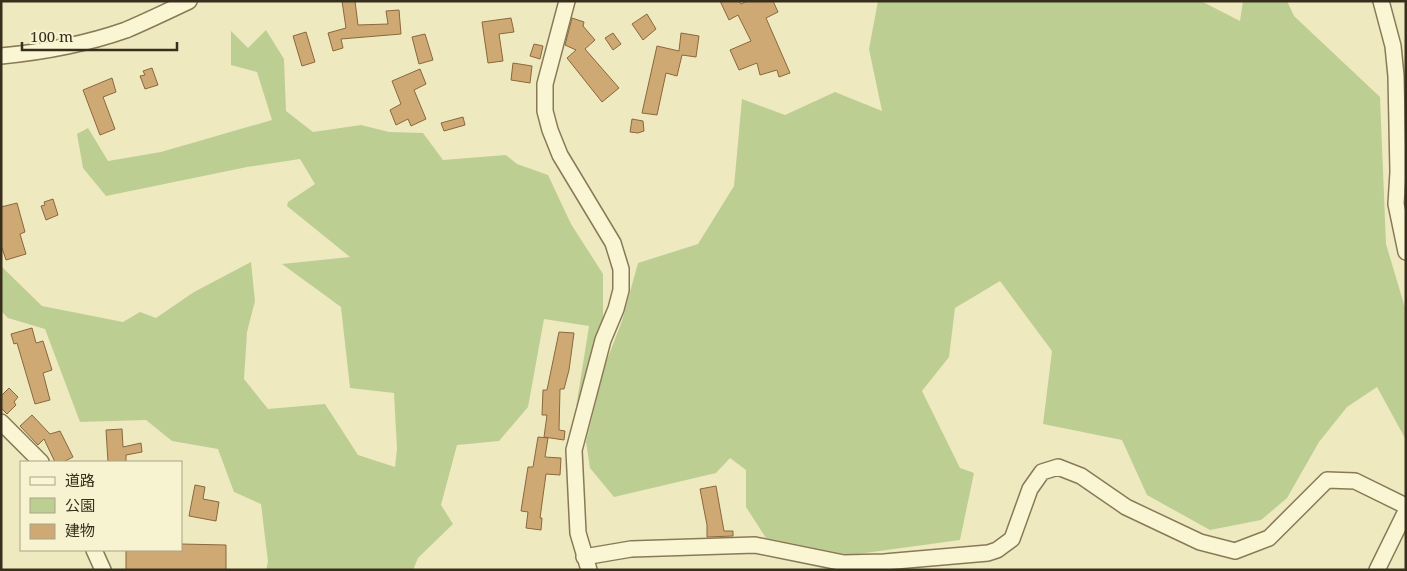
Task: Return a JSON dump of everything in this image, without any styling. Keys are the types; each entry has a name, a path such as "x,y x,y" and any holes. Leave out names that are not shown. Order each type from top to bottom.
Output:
{"street":[{"path":"1,56 34,52 106,36 189,1"},
{"path":"567,1 545,84 545,111 560,155 613,243 621,269 621,290 616,309 603,340 574,450 578,533 586,563 631,549 755,544 844,563 884,562 988,553 997,550 1012,539 1030,490 1042,472 1058,467 1081,476 1126,507 1200,542 1235,551 1269,538 1327,480 1356,481 1406,506"},
{"path":"1382,1 1393,46 1398,162 1396,204 1406,252"},
{"path":"1,422 39,461"},
{"path":"1377,570 1406,511"},
{"path":"94,551 103,570"}],"green space":[{"path":"878,1 1201,1 1240,21 1243,1 1287,1 1294,16 1380,97 1386,244 1406,311 1406,440 1377,387 1347,407 1319,442 1287,498 1261,520 1210,530 1147,495 1122,440 1043,424 1052,351 1000,281 955,308 949,357 922,391 960,468 974,473 960,540 850,555 766,538 746,507 746,470 730,458 716,473 614,497 590,468 586,442 605,365 622,321 638,263 698,244 734,186 742,99 785,115 835,92 882,111 869,49"},
{"path":"266,30 284,59 286,111 313,132 361,125 389,132 423,133 443,160 506,155 517,164 548,175 571,224 603,274 603,318 576,408 589,326 544,319 528,407 499,441 457,445 441,505 453,524 418,558 413,570 266,570 268,562 261,504 234,492 218,449 172,441 146,420 80,422 45,329 8,318 1,311 1,266 42,306 123,322 140,312 156,318 194,292 251,262 255,301 247,332 244,379 268,409 325,404 358,455 395,467 397,449 394,393 350,388 341,307 282,264 350,257 287,206 288,202 315,184 300,159 247,167 106,196 83,168 77,134 88,128 108,161 161,152 272,120 257,72 231,65 231,31 248,48"}],"building":[{"path":"342,1 355,1 358,25 388,24 386,11 399,10 401,34 341,39 343,48 333,51 328,33 346,28"},
{"path":"720,1 739,1 741,4 747,1 773,1 778,12 766,18 790,73 779,77 777,70 760,75 757,63 739,70 730,50 751,41 738,15 729,20"},
{"path":"647,14 656,29 643,40 632,24"},
{"path":"511,18 514,32 499,34 503,61 488,63 482,22"},
{"path":"572,18 584,22 583,26 595,40 585,49 619,88 602,102 567,58 576,50 565,45"},
{"path":"306,32 315,62 302,66 293,36"},
{"path":"613,33 621,44 613,50 605,38"},
{"path":"681,33 699,36 696,57 682,55 677,76 666,73 657,115 642,113 657,46 679,51"},
{"path":"425,34 433,60 419,64 412,37"},
{"path":"534,44 543,46 540,59 530,56"},
{"path":"513,63 532,66 530,83 511,80"},
{"path":"152,68 158,85 145,89 140,76 145,75 143,71"},
{"path":"420,69 426,84 414,90 426,119 411,126 408,119 396,125 390,110 401,104 392,81"},
{"path":"112,78 116,92 103,97 115,129 100,135 83,90"},
{"path":"463,117 465,125 444,131 441,123"},
{"path":"632,119 643,121 644,131 638,133 630,132"},
{"path":"53,199 58,215 46,220 41,206 45,205 44,202"},
{"path":"17,203 25,232 20,234 26,254 6,260 1,245 1,207"},
{"path":"32,328 36,343 43,341 52,370 43,373 50,400 35,404 17,343 14,344 11,334"},
{"path":"559,332 574,333 569,370 564,389 560,389 559,430 565,431 564,440 544,437 547,415 542,415 543,390 547,390"},
{"path":"9,388 18,397 14,402 16,405 7,414 1,408 1,396"},
{"path":"32,415 50,434 60,431 73,457 65,461 55,461 44,439 38,445 20,426"},
{"path":"122,429 123,447 141,443 142,452 126,455 126,461 108,461 106,430"},
{"path":"538,437 548,438 545,457 561,458 560,475 546,474 540,518 542,518 541,530 526,528 528,512 521,511 528,467 533,467"},
{"path":"195,485 205,487 203,499 219,502 216,521 189,516"},
{"path":"716,486 724,531 733,531 733,536 707,537 707,525 700,489"},
{"path":"182,544 226,545 226,570 126,570 126,551 182,551"}]}
